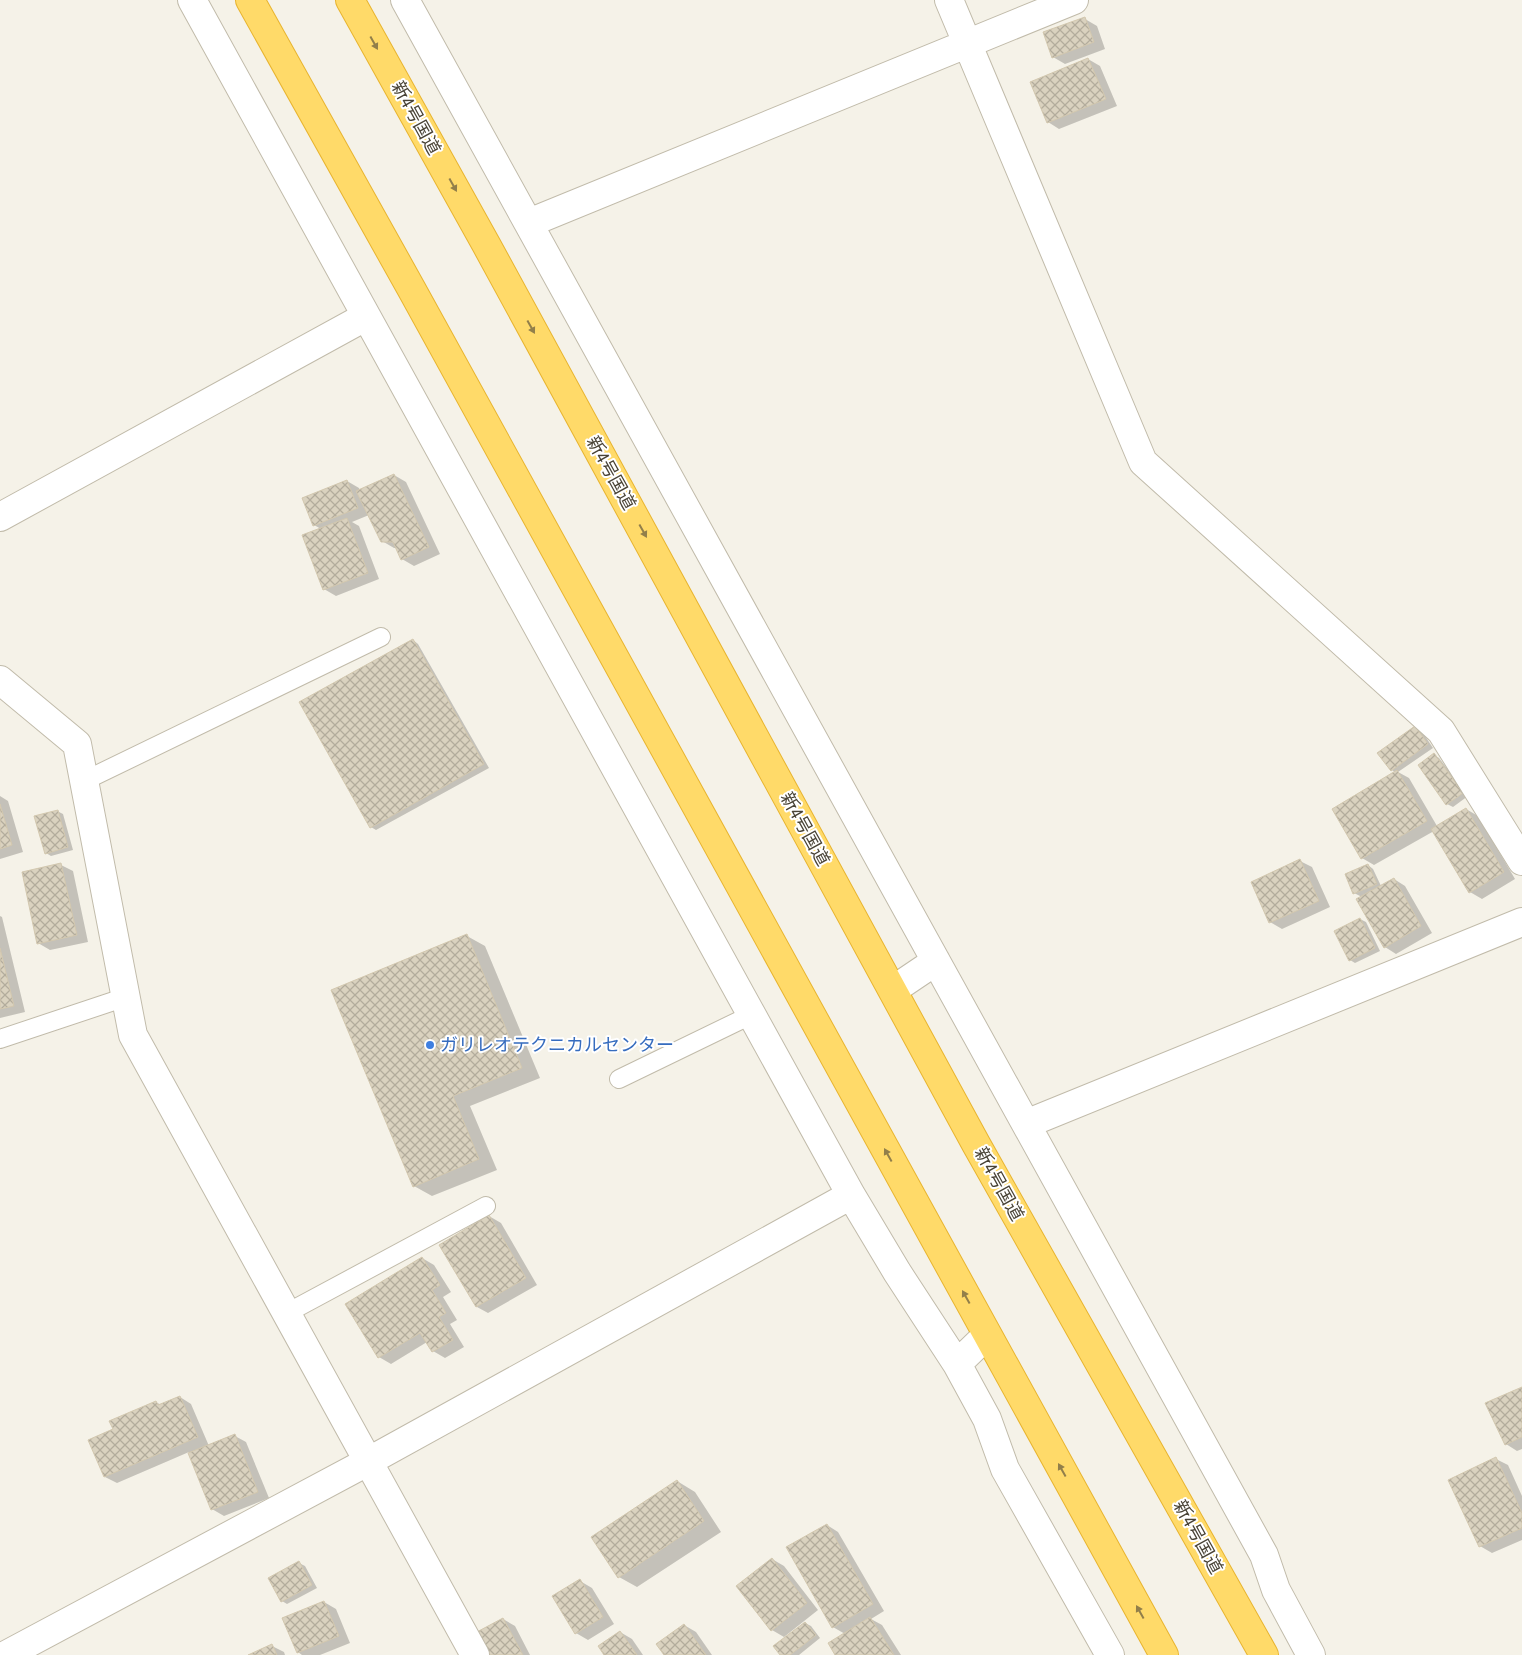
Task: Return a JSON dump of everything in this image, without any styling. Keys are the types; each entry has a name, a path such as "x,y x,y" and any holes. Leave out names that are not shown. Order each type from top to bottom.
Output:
{"highway":[{"path":"250,0 417,298 1164,1655"},
{"name":"新4号国道","path":"350,0 487,246 981,1153 1264,1655"}],"street":[{"path":"192,0 850,1195 957,1364 987,1419 1005,1469 1110,1655"},
{"path":"405,0 1264,1556 1276,1590 1311,1655"},
{"path":"949,0 1143,462 1441,731 1522,861"},
{"path":"529,223 1074,0"},
{"path":"0,517 365,316"},
{"path":"0,680 77,744 133,1035 475,1655"},
{"path":"1026,1124 1522,922"},
{"path":"893,990 936,961"},
{"path":"6,1655 368,1461 850,1195"},
{"path":"957,1364 987,1335"}],"lane":[{"path":"84,781 381,637"},
{"path":"0,1039 126,997"},
{"path":"619,1079 751,1015"},
{"path":"287,1313 486,1206"}],"building":[{"path":"1085,17 1094,42 1052,58 1043,32"},
{"path":"1088,58 1106,99 1047,123 1030,82"},
{"path":"394,474 429,547 401,560 393,542 381,542 356,491"},
{"path":"347,480 358,508 313,526 302,498"},
{"path":"347,518 368,573 323,590 302,535"},
{"path":"413,639 484,764 370,828 299,702"},
{"path":"1415,726 1428,744 1391,771 1377,753"},
{"path":"1434,753 1463,793 1446,805 1418,765"},
{"path":"1397,770 1427,821 1361,859 1332,809"},
{"path":"0,804 12,845 0,849"},
{"path":"1466,808 1504,872 1469,893 1431,829"},
{"path":"58,810 68,847 45,854 34,816"},
{"path":"1300,859 1319,901 1269,923 1251,882"},
{"path":"61,863 77,935 37,944 22,872"},
{"path":"1368,864 1377,884 1353,894 1345,874"},
{"path":"1394,878 1421,926 1384,948 1356,899"},
{"path":"1360,918 1375,948 1349,961 1334,931"},
{"path":"467,934 522,1068 453,1096 479,1159 413,1187 331,990"},
{"path":"0,948 14,1006 0,1009"},
{"path":"489,1215 526,1278 476,1307 439,1245"},
{"path":"422,1257 440,1285 432,1290 446,1313 439,1317 453,1340 432,1352 420,1333 378,1358 345,1304"},
{"path":"1522,1387 1522,1437 1505,1445 1485,1403"},
{"path":"180,1396 198,1437 104,1477 88,1440 113,1429 109,1421 156,1401 158,1405"},
{"path":"235,1434 258,1492 211,1510 188,1453"},
{"path":"1496,1457 1522,1513 1522,1528 1479,1547 1448,1480"},
{"path":"677,1480 704,1521 618,1578 591,1537"},
{"path":"827,1524 873,1604 832,1628 786,1547"},
{"path":"772,1558 807,1603 771,1631 736,1586"},
{"path":"299,1561 312,1585 281,1602 268,1578"},
{"path":"580,1579 603,1617 575,1634 552,1596"},
{"path":"324,1601 339,1636 297,1653 282,1618"},
{"path":"870,1617 894,1655 835,1655 828,1643"},
{"path":"503,1618 523,1655 487,1655 475,1633"},
{"path":"805,1622 816,1635 790,1655 780,1655 773,1646"},
{"path":"684,1624 706,1655 664,1655 656,1644"},
{"path":"620,1631 637,1655 604,1655 598,1646"},
{"path":"272,1644 277,1655 248,1655"}],"place":[{"name":"ガリレオテクニカルセンター","path":"430,1045"}]}
